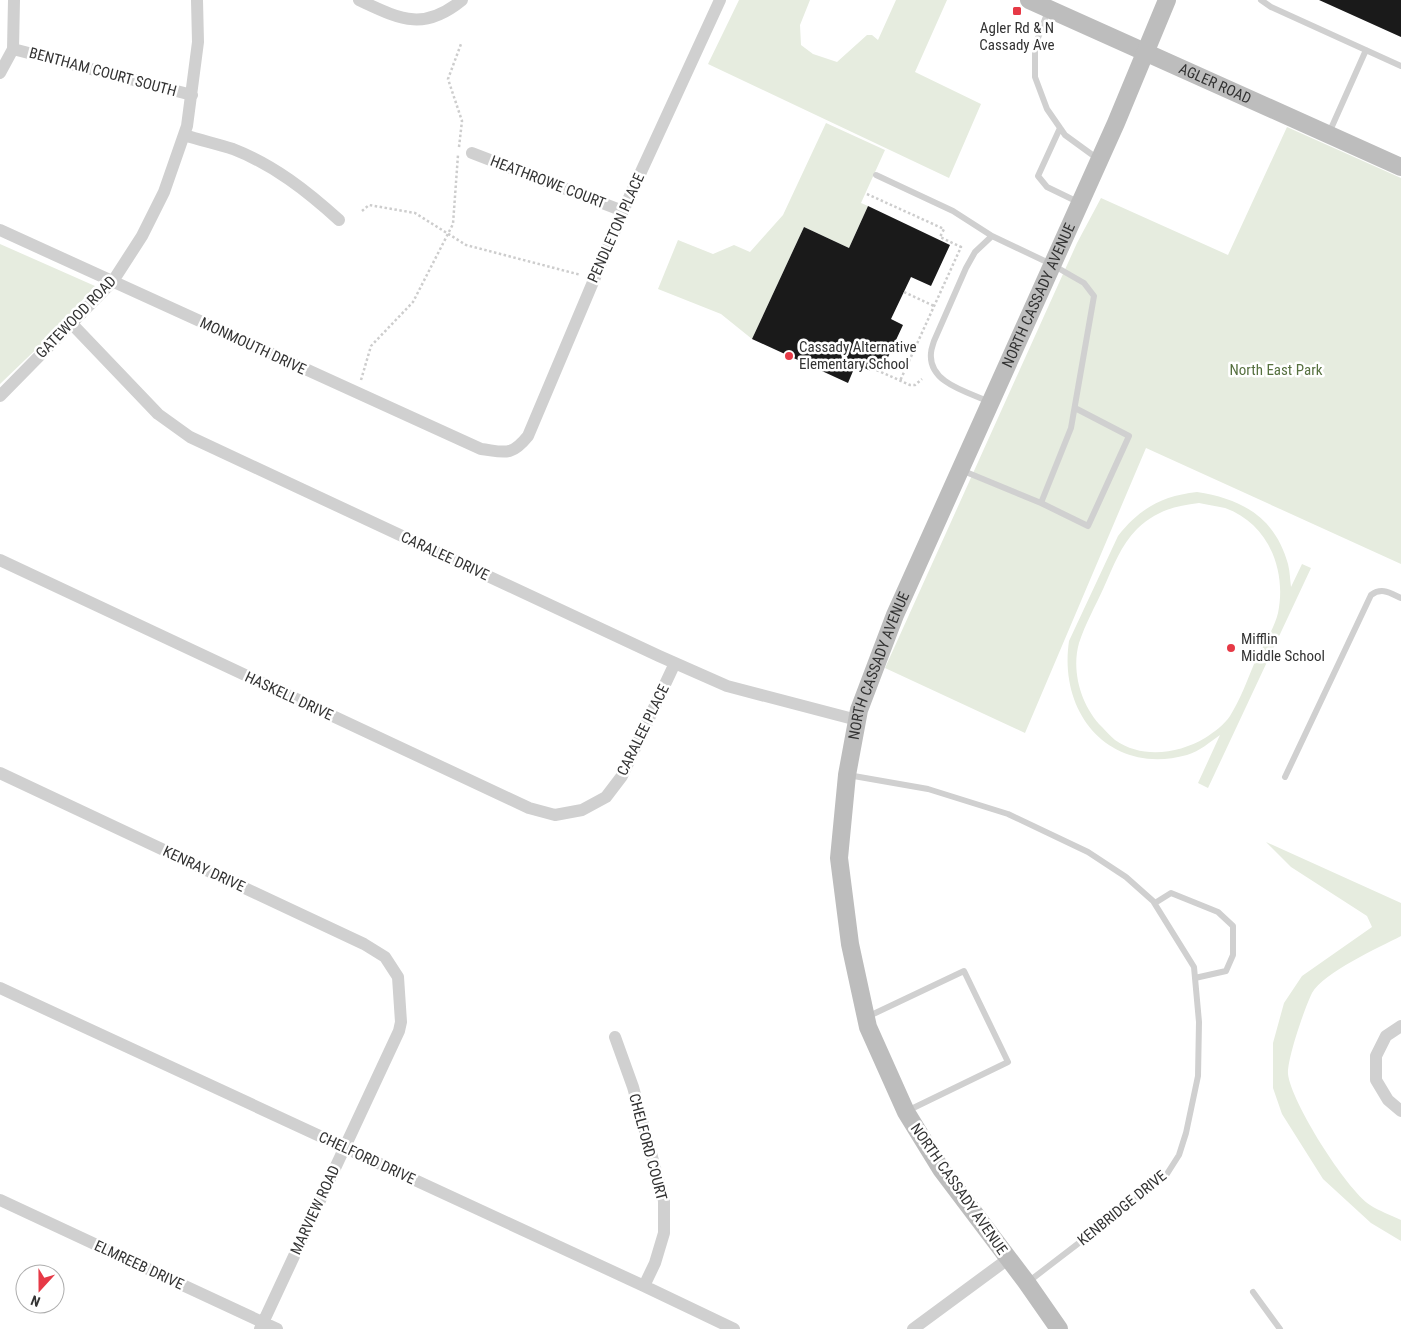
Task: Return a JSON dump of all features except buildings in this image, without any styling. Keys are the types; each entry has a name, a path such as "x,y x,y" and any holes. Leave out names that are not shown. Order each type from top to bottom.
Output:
{"main road":[{"name":"AGLER ROAD","path":"1029,0 1401,167"},
{"name":"NORTH CASSADY AVENUE","path":"1059,1329 1027,1283 941,1169 906,1112 868,1027 850,944 839,858 847,775 859,710 895,615 1099,160 1167,0"}],"street":[{"path":"0,73 13,49 14,0"},
{"name":"GATEWOOD ROAD","path":"0,396 113,281 142,236 164,192 187,126 198,42 197,0"},
{"path":"359,0 391,15 413,20 433,18 449,11 462,0"},
{"name":"PENDLETON PLACE","path":"509,452 520,446 528,436 623,211 720,0"},
{"name":"BENTHAM COURT SOUTH","path":"13,49 192,96"},
{"path":"184,135 233,150 268,166 297,184 339,220"},
{"name":"HEATHROWE COURT","path":"472,152 623,211"},
{"name":"MONMOUTH DRIVE","path":"0,230 481,449 509,452"},
{"name":"CARALEE DRIVE","path":"71,323 158,414 190,437 727,686 857,720"},
{"name":"HASKELL DRIVE","path":"0,560 528,808 555,815 582,810"},
{"name":"CARALEE PLACE","path":"582,810 606,797 622,776 675,663"},
{"name":"KENRAY DRIVE","path":"0,773 364,944 385,957 398,977"},
{"name":"MARVIEW ROAD","path":"262,1326 399,1031 401,1022 398,977"},
{"name":"CHELFORD DRIVE","path":"0,988 734,1329"},
{"path":"1401,1026 1386,1036 1376,1056 1376,1080 1388,1100 1401,1111"},
{"name":"CHELFORD COURT","path":"615,1037 633,1087 664,1201 664,1233 655,1263 644,1286"},
{"name":"ELMREEB DRIVE","path":"0,1200 262,1326 277,1329"},
{"path":"913,1329 1008,1259"}],"lane":[{"path":"1261,0 1271,7 1401,66"},
{"path":"1049,9 1035,46 1035,77 1047,109 1060,128 1099,160"},
{"path":"1328,134 1366,50"},
{"path":"1060,128 1038,176 1047,187 1079,203"},
{"path":"876,176 953,211 992,236 1051,264 1084,283 1094,296 1071,428 1041,503"},
{"path":"990,402 943,381 936,373 931,353 934,341 966,268 975,252 992,236"},
{"path":"960,469 1041,503 1088,526 1129,436 1075,408"},
{"path":"1285,777 1371,595 1383,590 1401,598"},
{"path":"847,775 928,789 1008,814 1088,852 1126,877 1155,904 1171,893 1218,912 1233,926 1233,955 1226,971 1195,978"},
{"name":"KENBRIDGE DRIVE","path":"1027,1283 1165,1177 1179,1155 1186,1133 1198,1076 1199,1022 1194,967 1155,904"},
{"path":"866,1017 964,971 1008,1062 906,1112"},
{"path":"1253,1292 1280,1329"}],"path":[{"path":"357,393 371,346 412,302 452,224 462,121 448,79 461,44"},
{"path":"867,194 944,229 940,238 961,247 900,381"},
{"path":"362,211 369,205 416,213 466,245 574,273 593,281"},
{"path":"904,292 934,306"},
{"path":"872,368 910,385 915,385 922,379"}],"green space":[{"path":"739,0 810,0 800,25 801,45 813,54 837,62 867,35 872,35 878,40 896,0 947,0 915,72 981,104 949,178 708,64"},
{"path":"826,123 885,150 861,203 868,206 849,248 804,227 752,339 721,314 658,289 678,240 713,254 734,245 750,252 783,215"},
{"name":"North East Park","path":"1287,127 1401,178 1401,564 1146,448 1025,733 885,668 1077,243 1101,198 1228,255"},
{"path":"0,244 95,286 52,334 0,384"},
{"path":"1197,492 1228,500 1242,505 1265,522 1275,534 1282,548 1288,564 1291,587 1302,564 1311,568 1208,788 1198,783 1220,735 1205,746 1187,755 1160,759 1135,756 1113,748 1095,734 1081,715 1072,693 1068,668 1069,641 1118,536 1143,511 1162,500","holes":["1199,503 1225,508 1240,515 1263,536 1277,565 1280,581 1278,613 1237,704 1222,725 1205,738 1183,748 1160,752 1137,750 1113,738 1088,709 1083,699 1077,676 1076,665 1079,643 1114,564 1131,535 1144,523 1166,510"]},
{"path":"1266,842 1401,903 1401,936 1339,969 1318,985 1312,993 1293,1045 1288,1074 1291,1087 1309,1124 1334,1164 1347,1182 1370,1205 1401,1220 1401,1241 1371,1223 1323,1179 1282,1114 1273,1088 1273,1043 1284,1003 1302,976 1372,927 1367,916 1291,867"}],"place":[{"name":"Agler Rd & N Cassady Ave","path":"1017,11"},
{"name":"Cassady Alternative Elementary School","path":"789,356"},
{"name":"Mifflin Middle School","path":"1231,648"}]}
